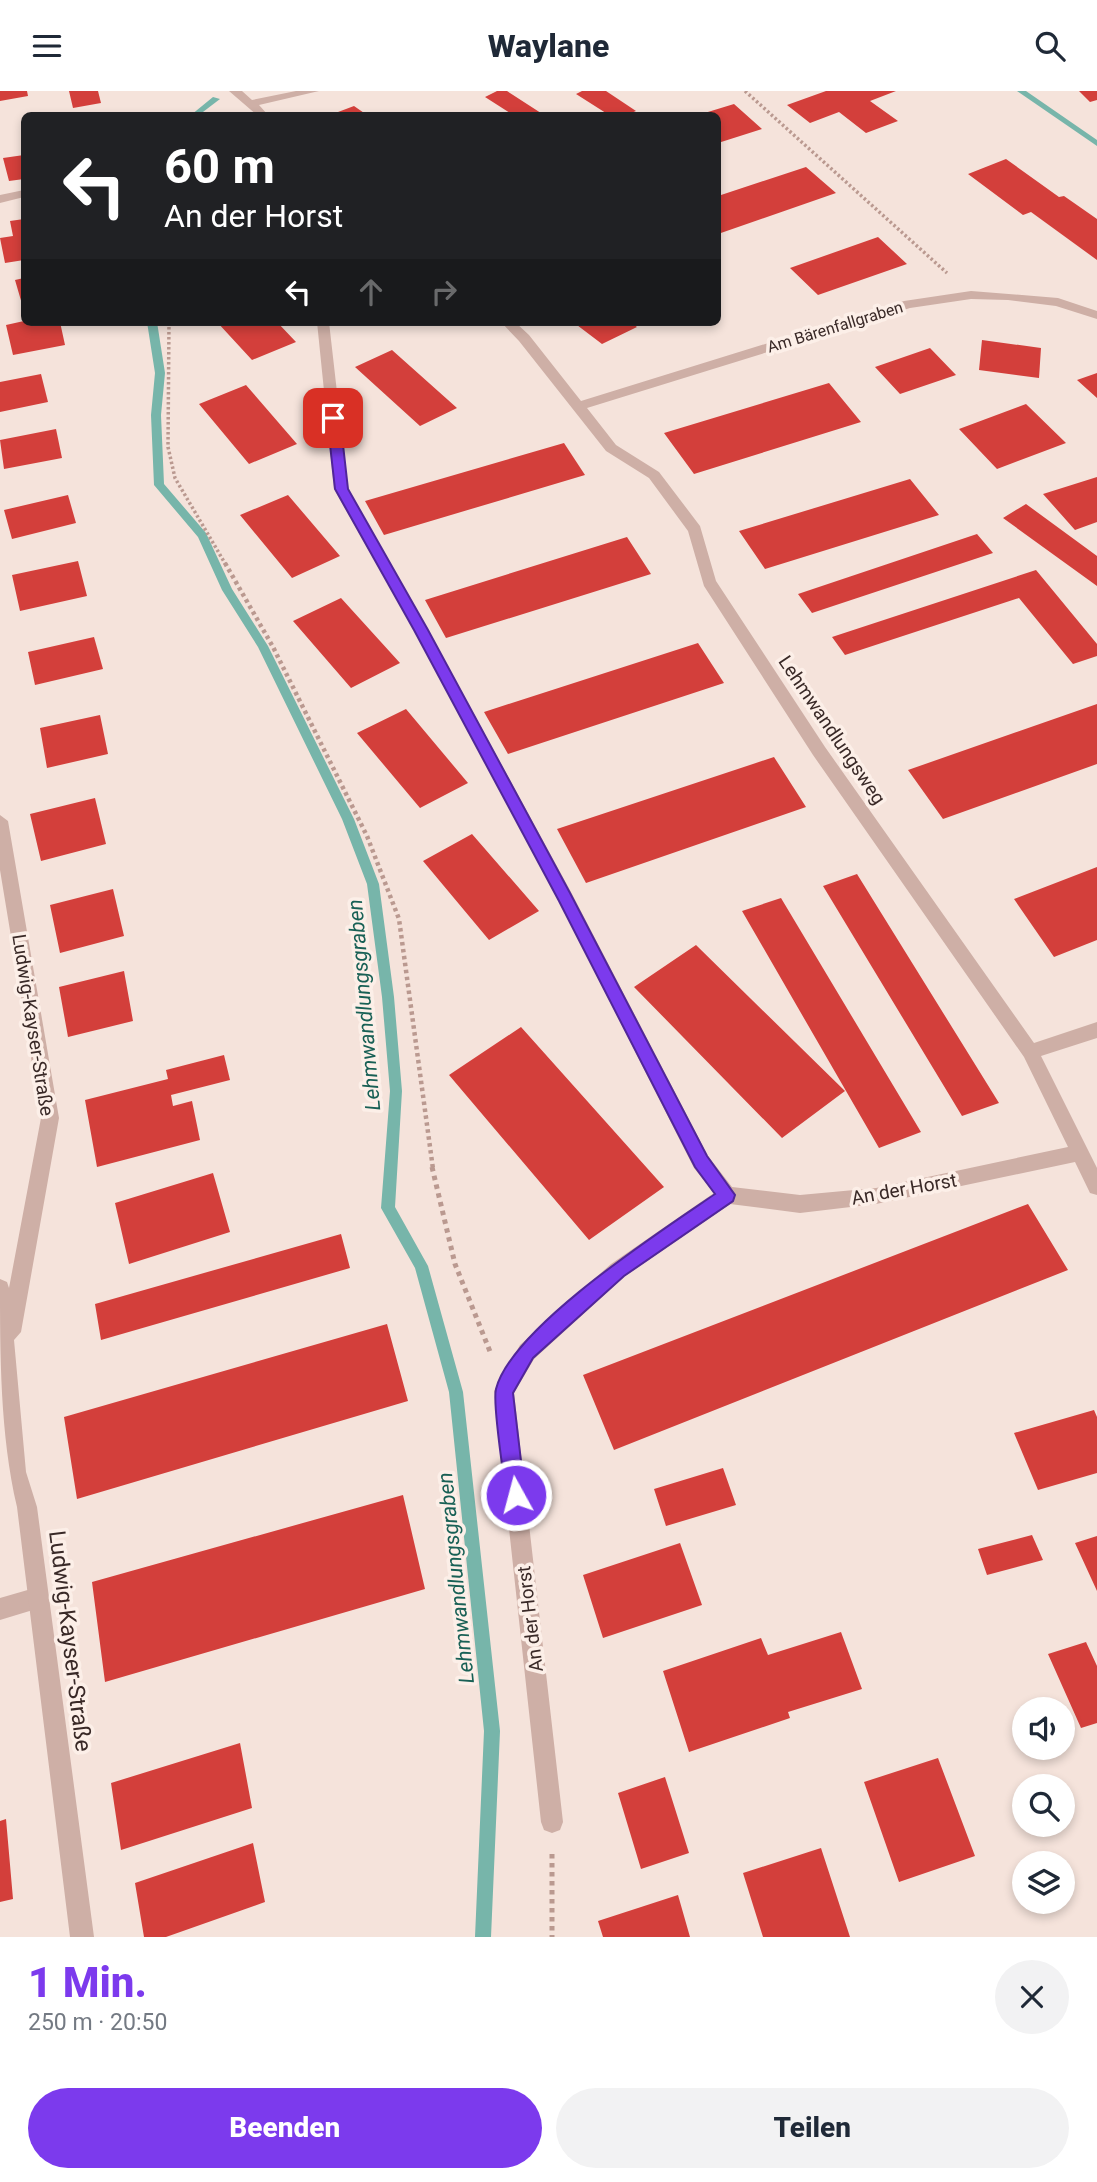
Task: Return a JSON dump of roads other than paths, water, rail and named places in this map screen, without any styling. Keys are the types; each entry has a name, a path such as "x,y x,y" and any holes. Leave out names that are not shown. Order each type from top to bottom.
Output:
{"street":[{"path":"235,91 259,112"},
{"path":"249,104 313,91"},
{"path":"0,199 21,195"},
{"name":"Am Bärenfallgraben","path":"578,406 909,304 971,295 1058,302 1097,315"},
{"path":"323,326 341,489 421,630 565,897 701,1162 727,1195"},
{"name":"Lehmwandlungsweg","path":"512,326 611,448 654,475 695,530 709,582 819,751 1030,1052 1097,1187"},
{"name":"Ludwig-Kayser-Straße","path":"0,821 50,1118 7,1353"},
{"path":"1030,1052 1097,1030"},
{"name":"An der Horst","path":"552,1822 504,1391 527,1352 618,1270 727,1195 800,1203 876,1196 1080,1153"},
{"name":"Ludwig-Kayser-Straße","path":"0,1288 7,1353 8,1474 27,1507 82,1937"},
{"path":"0,1609 38,1598"}],"waterway":[{"path":"1021,91 1097,144"},
{"name":"Lehmwandlungsgraben","path":"199,112 216,99"},
{"name":"Lehmwandlungsgraben","path":"153,326 160,373 156,415 159,485 202,535 227,590 263,646 348,819 373,884 388,997 396,1091 388,1208 421,1266 456,1392 492,1731 483,1937"}]}
